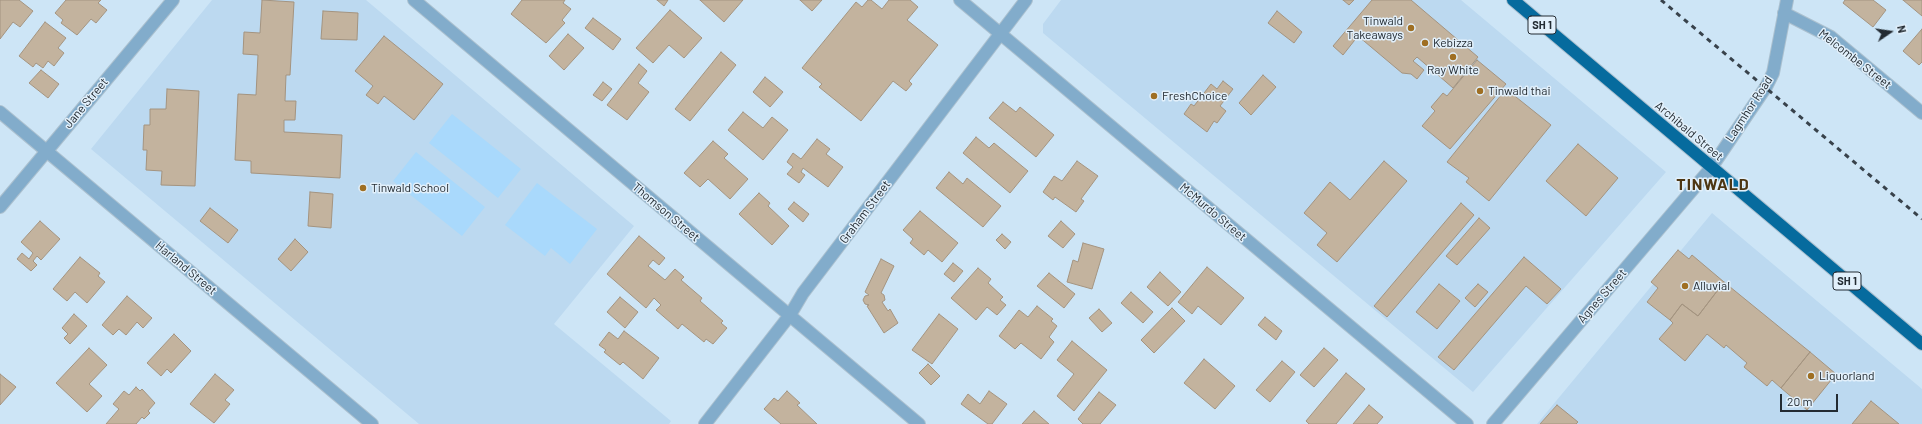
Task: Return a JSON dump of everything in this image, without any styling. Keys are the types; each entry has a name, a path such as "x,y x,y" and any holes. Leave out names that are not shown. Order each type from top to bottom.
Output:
{"highway":[{"name":"Archibald Street","path":"1513,0 1922,344"}],"street":[{"name":"Jane Street","path":"0,207 173,0"},
{"name":"Thomson Street","path":"414,0 919,424"},
{"name":"McMurdo Street","path":"960,0 1467,424"},
{"name":"Graham Street","path":"705,424 790,315 803,293 1026,0"},
{"name":"Lagmhor Road","path":"1711,168 1766,87 1773,73 1787,0"},
{"name":"Melcombe Street","path":"1784,13 1831,37 1922,113"},
{"name":"Harland Street","path":"0,112 372,424"},
{"name":"Agnes Street","path":"1493,424 1711,168"}],"shaded area":[{"name":"Tinwald School","path":"212,0 366,0 634,226 554,324 671,421 669,424 419,424 91,149"},
{"path":"1061,0 1461,0 1666,172 1473,392 1043,33 1043,24"},
{"path":"452,114 521,169 498,198 429,143"},
{"path":"416,152 485,207 462,236 393,181"},
{"path":"537,183 597,229 570,264 551,248 545,256 505,225"},
{"path":"1712,213 1922,389 1922,424 1537,424"}],"building":[{"path":"0,0 19,0 33,11 20,27 13,22 0,39"},
{"path":"66,0 101,0 98,3 107,10 96,23 91,19 77,35 61,23 63,20 55,13"},
{"path":"262,0 294,2 290,75 286,75 285,101 296,101 295,120 284,120 284,132 342,135 340,178 251,173 251,161 235,160 238,94 256,95 258,55 243,54 244,32 260,33"},
{"path":"522,0 565,0 563,3 571,9 562,20 565,23 546,43 511,14"},
{"path":"657,0 668,0 664,6"},
{"path":"700,0 743,0 724,22"},
{"path":"800,0 822,0 812,11"},
{"path":"868,0 871,0 882,9 889,0 910,0 918,7 907,20 938,45 909,81 912,84 906,91 893,81 861,121 819,87 822,84 802,68 856,2 862,7"},
{"path":"1343,0 1354,0 1349,5"},
{"path":"1372,0 1411,0 1478,57 1453,88 1417,57 1413,61 1424,70 1417,79 1411,74 1402,73 1358,36 1343,55 1333,46"},
{"path":"1845,0 1873,0 1886,10 1873,27 1843,3"},
{"path":"1903,0 1922,0 1922,16"},
{"path":"670,10 702,38 684,58 669,45 653,63 636,48"},
{"path":"323,11 358,13 357,40 321,39"},
{"path":"1277,11 1302,32 1294,43 1268,23"},
{"path":"593,18 621,39 613,50 585,28"},
{"path":"45,22 66,38 58,48 64,53 54,66 48,61 43,68 36,63 33,67 19,56"},
{"path":"1922,29 1922,62 1919,65 1903,51"},
{"path":"568,34 584,48 564,70 549,56"},
{"path":"384,36 443,84 414,120 384,96 378,104 366,95 373,86 355,71"},
{"path":"721,52 736,65 690,121 675,109"},
{"path":"1477,60 1506,84 1450,149 1422,126 1435,111 1431,107 1443,93 1447,96"},
{"path":"639,64 647,71 638,83 649,92 627,120 607,105"},
{"path":"41,70 59,84 48,98 29,83"},
{"path":"1263,75 1276,87 1251,115 1239,103"},
{"path":"765,77 783,92 770,107 753,92"},
{"path":"1223,81 1233,89 1220,106 1226,111 1217,123 1214,121 1207,132 1184,114 1191,104 1194,106 1211,84 1217,89"},
{"path":"603,82 612,89 602,101 593,95"},
{"path":"167,89 199,91 195,186 161,185 162,171 146,170 147,150 143,150 144,125 150,125 150,109 166,109"},
{"path":"1506,89 1551,125 1489,201 1466,182 1469,178 1447,162"},
{"path":"1003,102 1016,112 1020,107 1054,135 1036,157 989,118"},
{"path":"743,112 763,128 772,117 788,130 763,160 728,130"},
{"path":"976,137 989,148 994,143 1028,171 1010,193 963,153"},
{"path":"817,139 830,149 826,154 843,167 828,187 803,168 801,172 805,175 799,183 787,174 793,167 787,162 793,153 801,159"},
{"path":"713,141 728,154 724,158 748,179 730,199 708,179 700,187 684,173"},
{"path":"1578,144 1618,178 1586,216 1546,181"},
{"path":"1077,161 1098,176 1081,199 1084,201 1076,212 1055,197 1053,200 1043,192 1054,176 1062,181"},
{"path":"1384,161 1407,181 1337,262 1317,245 1327,233 1304,213 1330,182 1350,200"},
{"path":"949,172 963,184 967,178 1001,206 983,227 936,188"},
{"path":"310,192 333,194 331,228 308,226"},
{"path":"759,193 770,203 768,206 789,226 772,245 739,214"},
{"path":"794,202 809,214 803,222 788,209"},
{"path":"1461,203 1474,215 1387,317 1374,306"},
{"path":"210,208 238,230 228,243 200,221"},
{"path":"920,211 958,243 942,262 928,250 924,255 910,243 913,239 903,230"},
{"path":"1479,218 1490,228 1457,265 1446,256"},
{"path":"40,221 60,239 41,260 37,256 33,261 37,265 31,271 17,259 22,253 29,259 33,253 21,242"},
{"path":"1061,221 1075,234 1063,248 1048,236"},
{"path":"1002,234 1011,242 1005,249 996,240"},
{"path":"639,236 665,258 659,265 653,260 648,266 665,280 675,269 684,277 681,280 702,298 700,301 723,321 721,323 727,328 713,344 706,339 704,342 682,324 678,329 656,310 661,305 654,298 646,308 607,274"},
{"path":"295,239 308,252 291,271 278,259"},
{"path":"1083,243 1104,249 1092,289 1067,282 1073,260 1078,262"},
{"path":"1678,250 1689,259 1692,255 1724,282 1698,316 1682,304 1670,320 1647,302 1658,288 1651,282"},
{"path":"80,257 100,273 98,276 105,282 87,303 75,292 67,301 53,289"},
{"path":"1524,257 1561,289 1547,304 1526,286 1454,370 1438,357"},
{"path":"881,259 894,266 881,293 884,295 885,300 882,302 888,311 890,309 898,323 884,333 867,306 869,305 865,304 863,300 865,296 869,295 865,292"},
{"path":"953,263 963,271 954,282 944,274"},
{"path":"1207,267 1244,298 1221,325 1198,306 1192,314 1178,302"},
{"path":"978,268 991,279 988,283 1003,297 1000,300 1006,305 997,315 987,307 976,320 951,298"},
{"path":"1160,272 1181,292 1168,306 1147,287"},
{"path":"1049,273 1075,294 1064,308 1037,286"},
{"path":"1724,282 1810,352 1781,388 1772,380 1767,386 1744,367 1747,363 1726,345 1724,348 1707,334 1685,361 1659,339 1673,323 1670,320 1682,304 1698,316"},
{"path":"1439,284 1460,301 1437,329 1416,312"},
{"path":"1478,284 1488,292 1475,307 1465,298"},
{"path":"1131,292 1153,312 1143,323 1121,303"},
{"path":"127,296 152,318 143,328 137,322 126,335 119,329 113,335 102,325"},
{"path":"620,297 638,312 625,328 607,312"},
{"path":"1037,306 1053,319 1051,321 1057,326 1049,337 1054,342 1041,359 1021,343 1015,349 999,336 1019,310 1028,317"},
{"path":"1172,308 1185,321 1154,353 1141,340"},
{"path":"1099,309 1112,323 1102,332 1089,318"},
{"path":"74,314 87,326 70,344 64,338 68,334 62,328"},
{"path":"939,314 958,329 932,364 912,350"},
{"path":"1265,317 1282,331 1276,340 1258,325"},
{"path":"624,331 659,358 643,379 623,362 620,365 604,352 606,350 599,345 609,332 618,339"},
{"path":"174,334 191,351 171,373 167,369 161,376 147,363"},
{"path":"1072,341 1107,370 1074,411 1057,396 1074,374 1057,360"},
{"path":"89,348 107,365 89,384 102,396 87,412 56,383"},
{"path":"1324,348 1338,360 1314,387 1300,375"},
{"path":"1810,352 1836,374 1807,410 1781,388"},
{"path":"1204,359 1235,386 1215,409 1184,383"},
{"path":"1282,361 1295,372 1270,402 1256,390"},
{"path":"928,364 940,376 931,385 919,373"},
{"path":"1346,373 1365,389 1336,424 1309,424 1306,421"},
{"path":"0,374 16,387 0,405"},
{"path":"215,374 234,390 225,400 230,404 214,423 190,404"},
{"path":"136,387 140,391 142,389 155,403 148,411 150,413 144,419 142,417 136,424 106,424 119,409 113,404 124,391 129,395"},
{"path":"787,391 800,403 797,405 817,424 781,424 764,409 774,398 778,401"},
{"path":"989,391 1007,404 992,424 988,424 961,404 968,394 980,404"},
{"path":"1099,392 1116,405 1100,424 1083,424 1078,419"},
{"path":"1871,401 1899,424 1852,424"},
{"path":"1369,405 1383,417 1377,424 1353,424"},
{"path":"1557,405 1578,422 1576,424 1540,424"},
{"path":"1034,411 1049,424 1022,424"}],"railway":[{"path":"1661,0 1922,219"}],"place":[{"name":"Tinwald Takeaways","path":"1411,28"},
{"name":"Kebizza","path":"1425,43"},
{"name":"Ray White","path":"1453,57"},
{"name":"Tinwald thai","path":"1480,91"},
{"name":"FreshChoice","path":"1154,96"},
{"name":"Tinwald School","path":"363,188"},
{"name":"Alluvial","path":"1685,286"},
{"name":"Liquorland","path":"1811,376"}],"district":[{"name":"TINWALD","path":"1713,185"}]}
